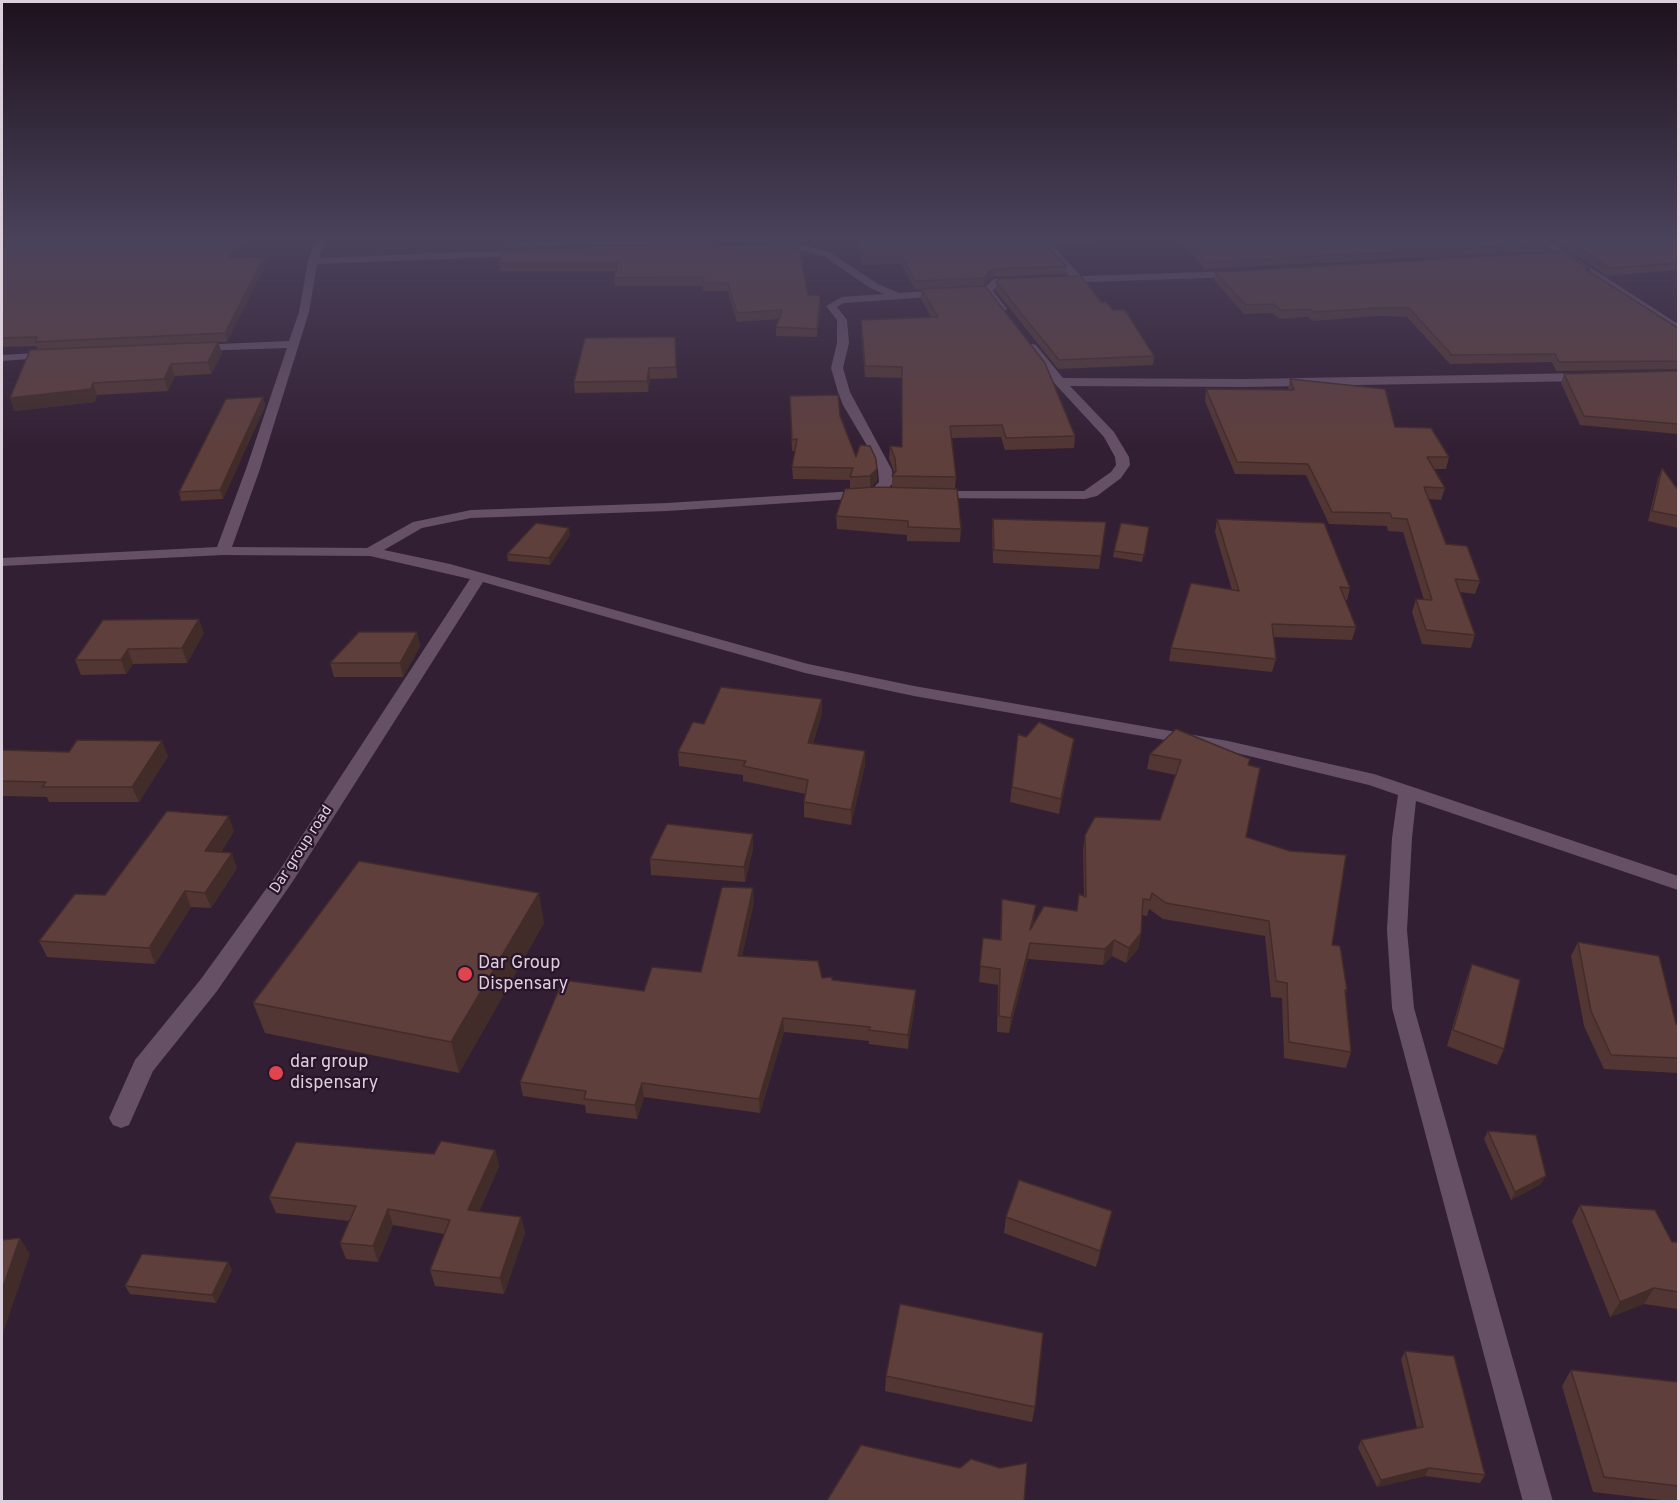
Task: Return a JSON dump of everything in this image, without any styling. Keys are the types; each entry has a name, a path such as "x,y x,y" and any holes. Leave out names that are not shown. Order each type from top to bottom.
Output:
{"street":[{"path":"223,551 304,310"},
{"path":"834,310 842,320 843,343 837,368 844,392 849,405 876,449 885,470 886,483 875,494"},
{"path":"1001,310 1010,319"},
{"path":"1649,310 1678,329"},
{"path":"1656,315 1678,313"},
{"path":"922,495 1085,495 1092,493 1116,474 1123,465 1122,457 1109,435 1060,382 1025,338"},
{"path":"177,349 294,344"},
{"path":"2,358 60,355"},
{"path":"1060,382 1245,383 1596,377"},
{"path":"370,552 418,525 471,514 668,507 875,494 899,495"},
{"path":"2,562 223,551 370,552 445,567 806,668 914,691 1228,746 1374,780 1678,883"},
{"name":"Dar group road","path":"121,1118 143,1066 209,985 286,876 479,577"},
{"path":"1408,791 1402,838 1397,930 1403,1008 1538,1502"}],"building":[{"path":"2,310 237,310 225,333 35,342 37,337 2,338"},
{"path":"736,310 780,310 737,313"},
{"path":"782,310 819,310 817,329 776,327"},
{"path":"934,310 1004,310 1045,363 1075,436 1006,438 1002,425 950,426 956,477 892,476 896,471 895,458 890,446 902,447 902,367 865,366 861,320 938,317"},
{"path":"1019,310 1125,310 1154,356 1059,360"},
{"path":"1312,310 1345,310 1314,312"},
{"path":"1411,310 1650,310 1678,328 1678,361 1559,362 1555,354 1452,355"},
{"path":"675,337 676,367 649,368 647,381 574,382 585,338"},
{"path":"218,342 208,362 171,364 164,379 93,383 91,389 10,398 30,350"},
{"path":"1678,371 1678,424 1584,416 1564,374"},
{"path":"1290,379 1385,389 1395,427 1431,428 1449,457 1427,457 1445,488 1424,487 1446,544 1467,546 1480,581 1455,579 1475,635 1426,630 1416,599 1432,600 1407,519 1392,518 1390,513 1332,512 1308,464 1237,462 1206,389 1294,390"},
{"path":"838,395 840,416 856,457 860,445 870,446 876,459 877,469 870,476 850,477 853,468 792,467 797,439 792,440 790,396"},
{"path":"263,397 220,490 179,492 226,399"},
{"path":"1662,468 1678,490 1678,516 1652,511"},
{"path":"875,487 957,489 961,529 908,527 908,521 836,516 845,489"},
{"path":"993,519 1106,522 1101,556 994,550"},
{"path":"1217,519 1324,523 1350,588 1340,587 1356,627 1272,624 1276,659 1171,648 1191,583 1239,591"},
{"path":"536,523 569,528 549,558 507,554"},
{"path":"1121,523 1149,527 1144,555 1114,551"},
{"path":"199,619 182,648 128,649 121,660 75,660 103,620"},
{"path":"359,632 417,632 400,663 330,663"},
{"path":"721,687 822,699 808,743 865,751 851,810 804,802 808,780 743,766 746,761 678,752 693,722 704,724"},
{"path":"1039,722 1074,739 1061,799 1012,787 1018,734 1026,737"},
{"path":"1176,729 1250,759 1248,765 1260,768 1246,837 1290,851 1346,855 1332,945 1340,946 1347,990 1345,990 1351,1052 1289,1042 1287,983 1276,981 1269,921 1166,903 1152,893 1150,900 1143,899 1141,933 1129,948 1114,940 1105,949 1030,943 1011,1018 999,1016 1000,969 980,966 983,938 1001,940 1002,899 1036,905 1030,930 1044,906 1077,911 1079,894 1086,897 1085,835 1095,817 1160,820 1181,760 1150,754"},
{"path":"77,740 162,741 132,787 42,787 46,782 2,781 2,750 69,752"},
{"path":"167,811 229,816 205,851 232,853 205,893 185,891 149,948 39,941 75,894 105,895"},
{"path":"667,824 753,834 744,867 650,859"},
{"name":"Dar Group Dispensary","path":"359,861 539,893 451,1042 253,1003"},
{"path":"722,887 753,888 738,956 818,961 822,978 832,977 832,980 916,990 908,1035 869,1030 870,1027 783,1018 759,1099 642,1083 635,1105 584,1099 586,1091 520,1082 563,980 644,991 652,967 701,972"},
{"path":"1578,942 1659,956 1678,1025 1678,1058 1611,1055 1591,1011"},
{"path":"1472,964 1520,980 1504,1049 1453,1030"},
{"path":"1488,1131 1536,1135 1546,1176 1515,1192"},
{"path":"441,1141 495,1150 468,1210 521,1217 500,1278 430,1270 450,1220 388,1209 373,1246 340,1243 356,1206 269,1197 296,1142 434,1154"},
{"path":"1019,1180 1112,1211 1100,1251 1006,1217"},
{"path":"1580,1205 1655,1210 1672,1242 1678,1242 1678,1292 1654,1288 1620,1302"},
{"path":"20,1238 2,1290 2,1240"},
{"path":"142,1254 228,1262 212,1295 125,1286"},
{"path":"900,1304 1043,1333 1035,1407 886,1376"},
{"path":"1405,1351 1454,1356 1485,1475 1429,1468 1381,1480 1361,1440 1423,1427"},
{"path":"1571,1370 1678,1382 1678,1486 1604,1477"},
{"path":"861,1445 960,1468 971,1459 1000,1468 1027,1463 1024,1502 826,1502"}],"place":[{"name":"Dar Group Dispensary","path":"465,974"},
{"name":"dar group dispensary","path":"276,1073"}]}
